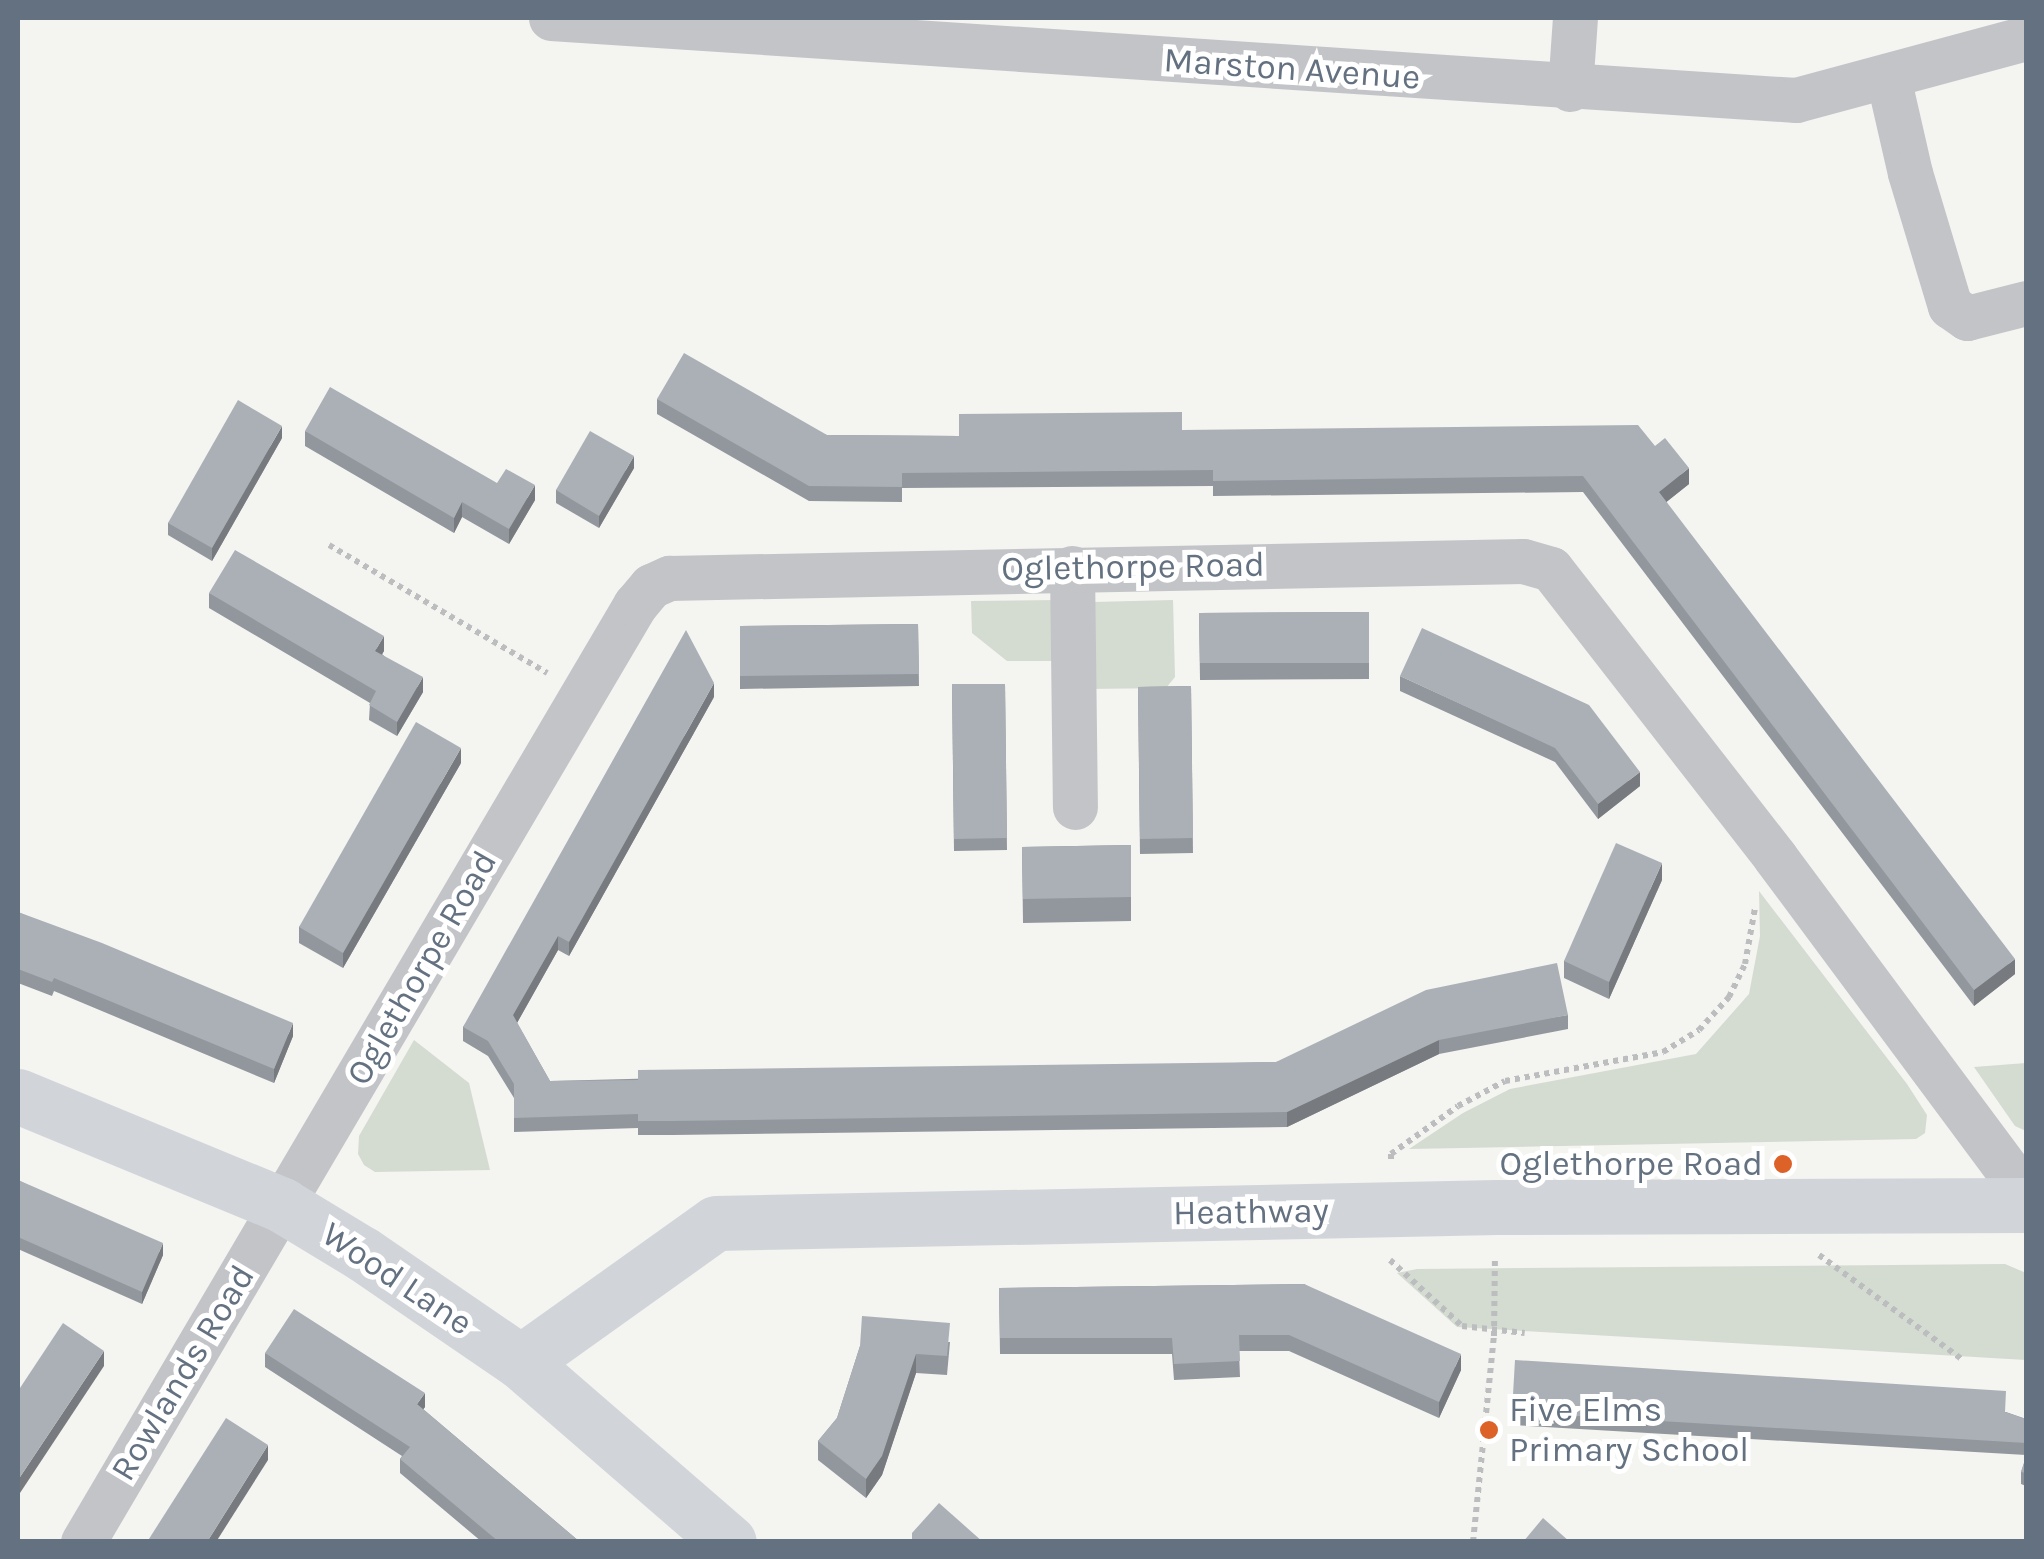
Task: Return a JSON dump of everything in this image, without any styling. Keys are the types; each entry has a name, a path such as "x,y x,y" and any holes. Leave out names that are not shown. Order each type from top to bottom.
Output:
{"main road":[{"name":"Wood Lane","path":"18,1096 282,1205 363,1254 520,1362 728,1542"},
{"name":"Heathway","path":"520,1362 716,1223 1497,1207 2026,1205"}],"street":[{"name":"Marston Avenue","path":"551,18 1570,89 1796,100 2026,38"},
{"path":"1570,89 1575,18"},
{"path":"1888,76 1910,173 1950,306 1967,318 2026,302"},
{"name":"Oglethorpe Road","path":"282,1205 635,605 651,586 669,578 1523,561 1551,569 1776,857 2026,1196"},
{"path":"1072,568 1075,807"},
{"name":"Rowlands Road","path":"82,1542 282,1205"}],"path":[{"path":"329,546 582,694"},
{"path":"1391,1166 1392,1154 1458,1106 1505,1081 1662,1052 1699,1030 1729,997 1746,964 1756,923 1753,874 1776,857"},
{"path":"1816,1253 1964,1360"},
{"path":"1390,1260 1462,1326 1525,1333"},
{"path":"1473,1542 1494,1331 1495,1260"}],"shaded area":[{"path":"1059,600 1060,661 1007,661 972,633 971,601"},
{"path":"1173,600 1175,677 1166,688 1087,689 1094,602"},
{"path":"1759,891 1907,1084 1927,1115 1925,1133 1916,1139 1409,1149 1463,1113 1510,1089 1696,1054 1749,994 1760,936"},
{"path":"414,1040 469,1083 490,1170 375,1172 364,1165 358,1154 359,1136"},
{"path":"2026,1063 2026,1131 2015,1126 1974,1067"},
{"path":"2005,1264 2026,1273 2026,1360 1457,1327 1397,1273 1417,1269"}],"building":[{"path":"684,353 827,435 959,436 959,414 1182,412 1182,430 1638,425 1655,446 1665,438 1689,468 1659,492 2015,959 1974,990 1583,476 1213,481 1213,470 902,473 902,487 809,486 657,399"},
{"path":"330,387 497,483 506,469 535,485 509,529 462,502 454,518 305,431"},
{"path":"238,400 282,426 212,548 168,523"},
{"path":"590,431 634,456 599,516 556,490"},
{"path":"235,550 384,636 375,651 423,677 397,722 369,705 376,691 209,593"},
{"path":"1369,612 1369,663 1200,663 1199,613"},
{"path":"918,624 919,674 740,676 740,626"},
{"path":"1422,628 1589,705 1640,772 1598,804 1555,748 1400,676"},
{"path":"686,630 714,683 569,942 558,936 513,1015 550,1081 638,1080 638,1070 1276,1062 1426,990 1557,963 1568,1015 1439,1040 1287,1112 673,1121 638,1121 638,1114 514,1118 514,1084 488,1041 463,1027"},
{"path":"952,684 1005,684 1007,838 954,839"},
{"path":"1191,686 1193,838 1140,839 1138,687"},
{"path":"416,722 461,748 343,953 299,927"},
{"path":"1616,843 1662,863 1609,982 1564,961"},
{"path":"1131,845 1131,897 1023,899 1022,847"},
{"path":"18,912 293,1023 274,1069 54,978 52,982 18,969"},
{"path":"18,1180 163,1243 142,1292 18,1237"},
{"path":"1304,1284 1461,1354 1439,1402 1289,1335 1239,1335 1240,1361 1174,1364 1172,1338 1000,1338 999,1288"},
{"path":"294,1309 425,1393 417,1404 580,1542 499,1542 400,1459 410,1447 265,1353"},
{"path":"862,1316 950,1323 947,1356 916,1354 882,1456 866,1479 818,1441 837,1418 860,1346"},
{"path":"63,1323 104,1351 18,1480 18,1391"},
{"path":"1515,1360 2006,1391 2005,1412 2026,1419 2026,1443 1512,1412"},
{"path":"226,1418 268,1445 207,1542 147,1542"},
{"path":"939,1503 983,1542 912,1542 912,1533"},
{"path":"1543,1518 1570,1542 1523,1542"}],"place":[{"name":"Oglethorpe Road","path":"1783,1164"},
{"name":"Five Elms Primary School","path":"1489,1430"}]}
